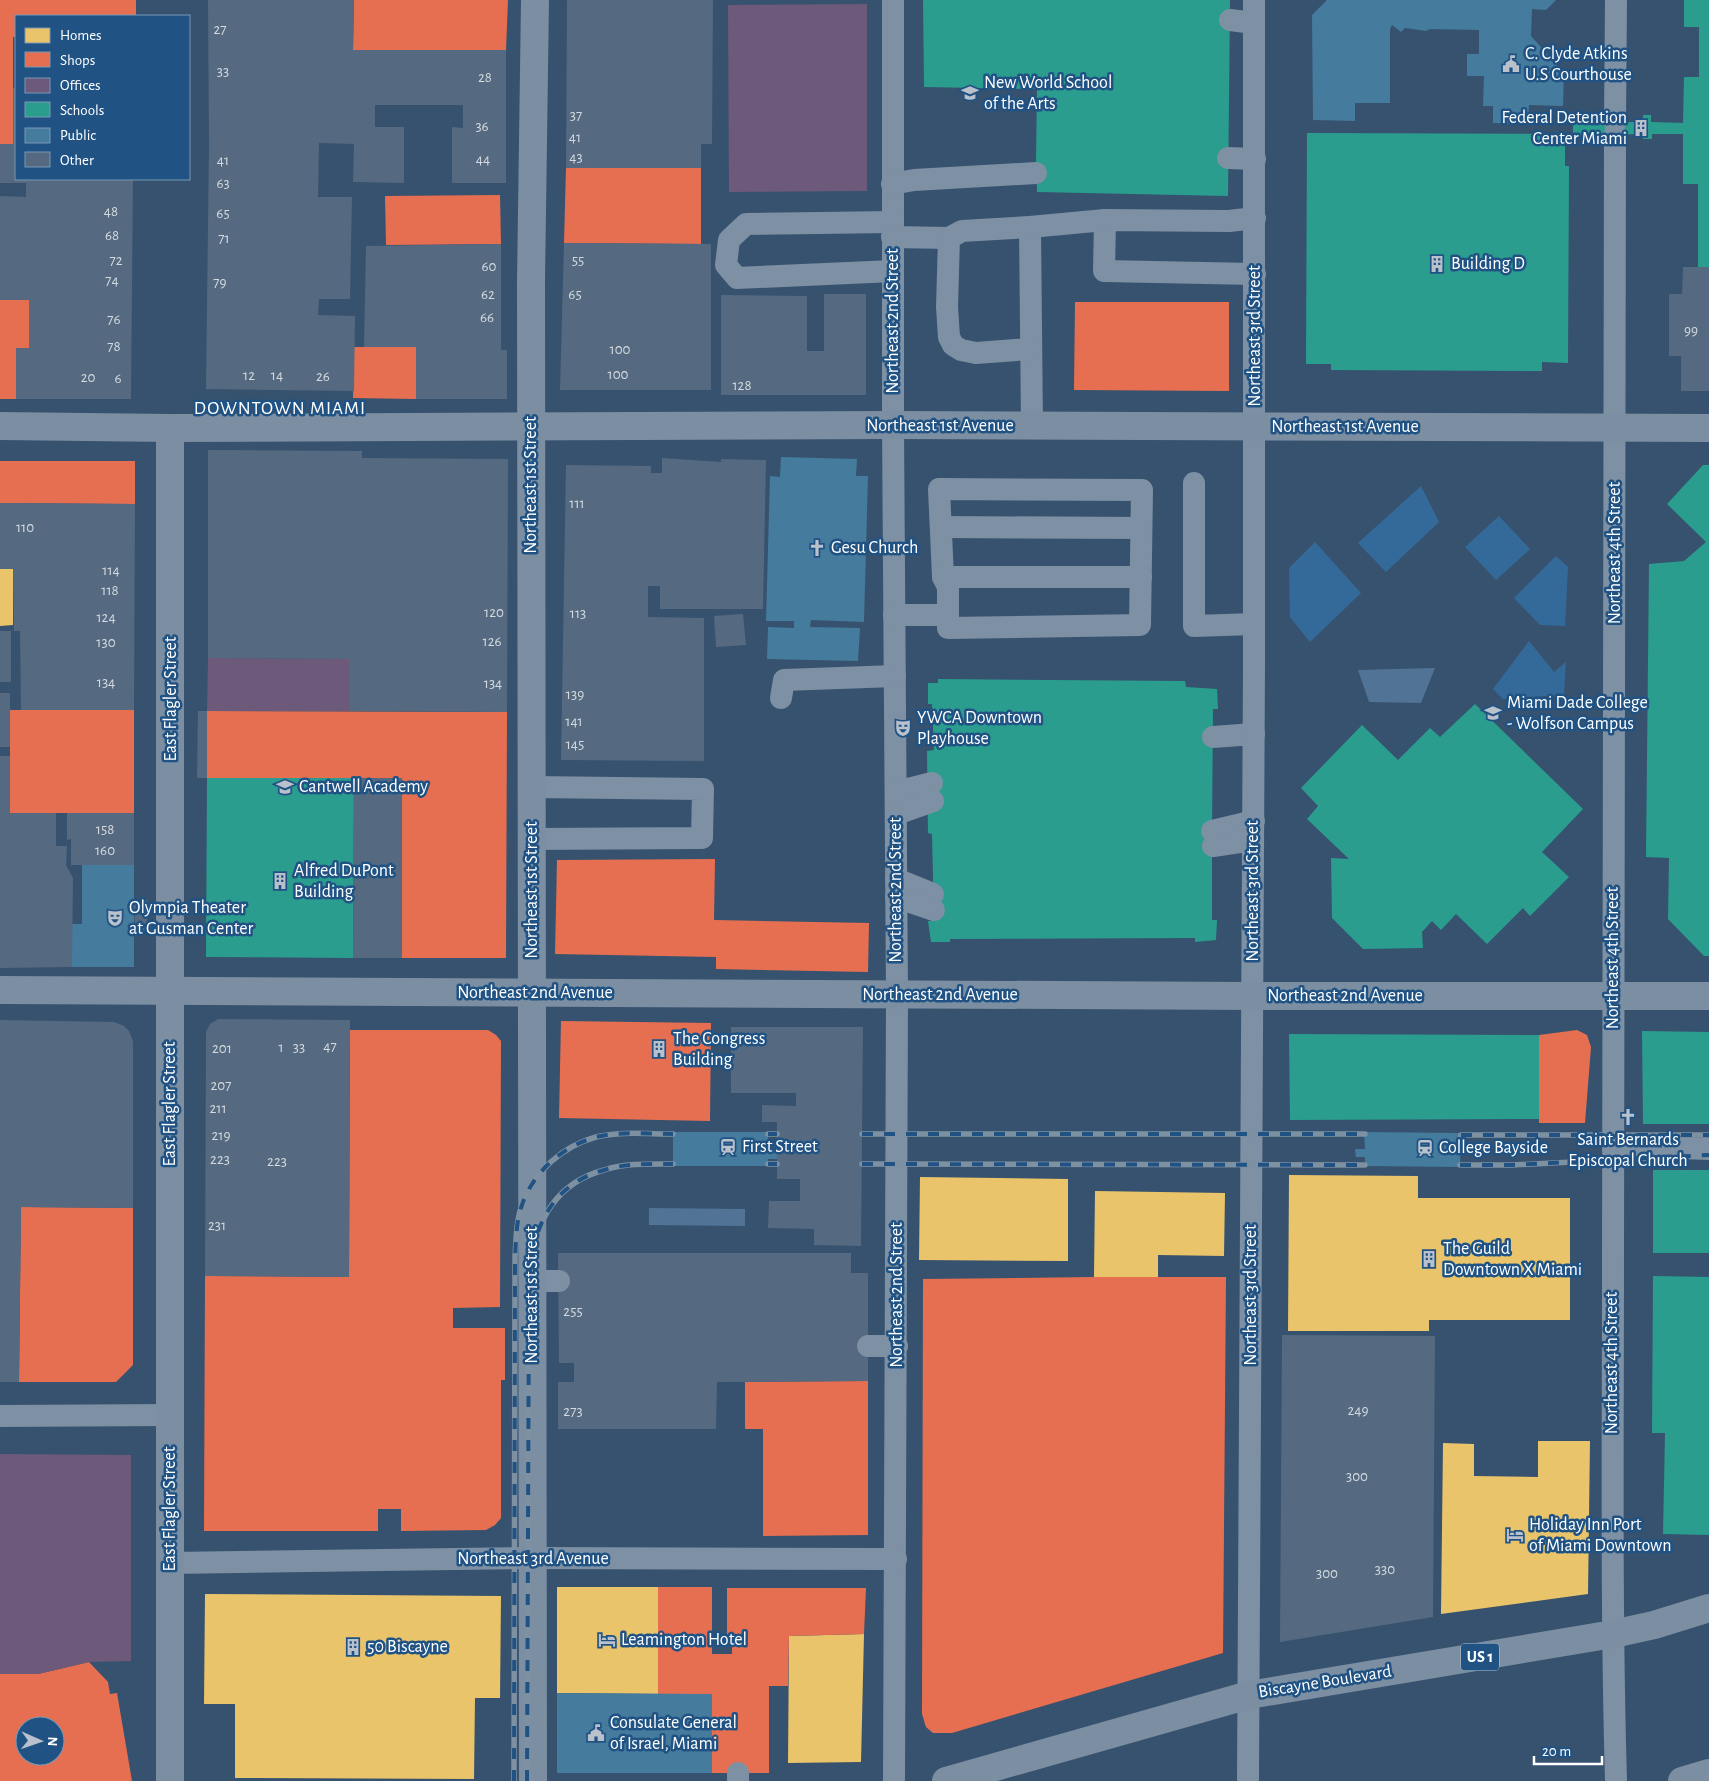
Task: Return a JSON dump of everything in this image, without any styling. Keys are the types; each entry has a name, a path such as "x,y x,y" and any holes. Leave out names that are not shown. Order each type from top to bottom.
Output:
{"main road":[{"name":"Northeast 1st Street","path":"533,1781 533,1558 546,1281 532,993 531,281 535,0"},
{"name":"Northeast 1st Avenue","path":"0,426 170,428 893,425 1709,428"},
{"name":"East Flagler Street","path":"170,428 170,1781"},
{"name":"Northeast 2nd Avenue","path":"0,990 897,995 1709,996"},
{"name":"Biscayne Boulevard","path":"946,1781 1249,1695 1613,1634 1654,1625 1709,1608"},
{"path":"1682,1781 1709,1773"}],"street":[{"name":"Northeast 2nd Street","path":"893,0 892,184 897,995 894,1781"},
{"name":"Northeast 3rd Street","path":"1248,1781 1254,730 1254,0"},
{"name":"Northeast 4th Street","path":"1616,0 1613,995 1613,1634 1616,1781"},
{"path":"1230,20 1254,22"},
{"path":"1228,158 1254,159"},
{"path":"892,184 914,180 1036,173"},
{"path":"893,271 737,278 726,265 729,240 746,224 893,230 949,238 962,231 1105,220 1229,220 1255,218"},
{"path":"1105,220 1104,271 1255,274"},
{"path":"1030,227 1032,427"},
{"path":"949,238 947,307 949,337 953,344 961,350 976,354 1030,349"},
{"path":"1194,483 1194,626 1254,624"},
{"path":"939,489 1142,490 1140,625 948,628 948,587 943,577 941,527 939,489"},
{"path":"941,527 1141,528"},
{"path":"943,577 1141,578"},
{"path":"894,615 948,615"},
{"path":"781,698 784,680 895,676"},
{"path":"1213,730 1254,730"},
{"path":"532,787 703,789 702,838 532,839"},
{"path":"896,792 933,792 896,814"},
{"path":"1212,838 1253,830"},
{"path":"896,888 934,902"},
{"path":"1613,1148 1709,1149"},
{"path":"868,1346 896,1346"},
{"path":"0,1416 170,1415"},
{"name":"Northeast 3rd Avenue","path":"170,1563 533,1558 896,1559"}],"shaded area":[{"path":"1421,486 1439,522 1386,572 1358,543"},
{"path":"1499,516 1530,549 1496,580 1465,547"},
{"path":"1315,542 1361,593 1310,642 1290,617 1289,568"},
{"path":"1556,556 1568,567 1565,626 1540,625 1514,598"},
{"path":"1529,641 1554,672 1566,662 1564,695 1503,699 1493,689"},
{"path":"1435,668 1421,703 1369,702 1358,670"},
{"path":"649,1208 745,1209 745,1226 649,1225"}],"building: Homes":[{"path":"0,569 13,569 13,625 0,626"},
{"name":"The Guild Downtown X Miami","path":"1289,1175 1418,1176 1418,1198 1570,1198 1570,1320 1429,1320 1429,1331 1288,1331"},
{"path":"920,1177 1068,1179 1068,1261 919,1260"},
{"path":"1095,1191 1225,1193 1224,1256 1158,1255 1158,1278 1094,1277"},
{"name":"Holiday Inn Port of Miami Downtown","path":"1538,1441 1590,1441 1588,1594 1441,1614 1443,1443 1474,1444 1474,1476 1538,1477"},
{"name":"Leamington Hotel","path":"557,1587 658,1587 658,1694 557,1693"},
{"name":"50 Biscayne","path":"205,1594 501,1596 500,1698 475,1698 474,1779 235,1778 235,1704 204,1704"},
{"path":"864,1634 861,1762 788,1763 789,1636"}],"building: Shops":[{"path":"0,0 136,0 136,15 15,15 15,37 13,37 13,144 0,144"},
{"path":"354,0 508,0 506,50 353,50"},
{"path":"566,168 701,168 701,244 564,243"},
{"path":"500,195 501,244 386,245 385,196"},
{"path":"0,300 29,300 29,348 16,348 16,399 0,399"},
{"path":"1075,302 1229,302 1229,391 1074,390"},
{"path":"354,347 416,347 416,399 353,398"},
{"path":"0,461 135,461 135,504 0,503"},
{"path":"10,710 134,710 134,813 10,813"},
{"path":"207,711 507,712 506,958 402,958 402,778 207,778"},
{"path":"715,859 714,920 869,923 868,972 716,969 716,957 555,954 557,860"},
{"name":"The Congress Building","path":"561,1021 711,1023 710,1121 559,1118"},
{"path":"350,1030 488,1030 501,1041 500,1307 453,1308 453,1328 505,1328 505,1380 501,1380 501,1518 495,1525 486,1530 401,1531 401,1509 378,1509 378,1531 204,1531 205,1276 349,1277"},
{"path":"1577,1030 1587,1035 1591,1047 1585,1123 1539,1123 1539,1035"},
{"path":"21,1207 133,1208 133,1365 116,1382 19,1382"},
{"path":"1226,1277 1223,1653 952,1733 933,1733 926,1727 922,1714 923,1279"},
{"path":"868,1381 868,1535 763,1536 763,1429 745,1429 745,1382"},
{"path":"658,1587 712,1587 712,1654 732,1654 732,1643 727,1643 727,1588 866,1588 864,1634 789,1636 788,1686 769,1686 769,1773 712,1773 712,1694 658,1694"},
{"path":"89,1662 108,1682 110,1694 117,1693 132,1781 0,1781 0,1674 38,1674"}],"building: Offices":[{"path":"867,4 867,191 729,192 728,5"},
{"path":"208,658 349,659 349,711 207,711"},
{"path":"0,1454 131,1455 131,1661 89,1662 38,1674 0,1674"}],"building: Schools":[{"path":"923,0 1230,0 1228,196 1037,192 1037,89 924,87"},
{"name":"Federal Detention Center Miami","path":"1684,0 1709,0 1709,267 1698,267 1698,184 1683,184 1683,134 1652,134 1652,139 1643,139 1643,134 1590,135 1590,138 1573,136 1573,119 1590,118 1590,122 1643,122 1643,115 1651,115 1651,122 1683,123 1684,77 1699,77 1699,27 1684,27"},
{"name":"Building D","path":"1307,133 1565,134 1565,166 1569,166 1568,363 1542,362 1542,371 1331,370 1331,364 1306,364"},
{"path":"1703,465 1709,465 1709,956 1704,956 1668,919 1669,858 1646,857 1649,564 1684,561 1706,542 1667,504"},
{"path":"938,679 1185,681 1186,687 1217,689 1218,709 1213,709 1212,831 1212,920 1217,920 1216,940 1195,942 1195,938 950,939 950,942 931,942 928,921 934,921 932,834 928,833 927,751 934,750 932,704 928,704 928,683 938,683"},
{"path":"1475,704 1583,809 1542,852 1569,877 1530,916 1523,908 1487,944 1456,914 1441,930 1432,921 1422,932 1423,948 1363,949 1332,918 1331,858 1349,859 1307,819 1318,806 1301,788 1362,725 1398,760 1430,728 1440,737"},
{"name":"Alfred DuPont Building","path":"207,778 354,778 353,958 206,957"},
{"path":"1642,1031 1709,1032 1709,1124 1643,1124"},
{"path":"1289,1034 1539,1035 1539,1119 1290,1120"},
{"path":"1653,1170 1709,1170 1709,1253 1653,1253"},
{"path":"1653,1276 1709,1277 1709,1535 1663,1534 1665,1433 1652,1433"}],"building: Public":[{"name":"C. Clyde Atkins U.S Courthouse","path":"1327,0 1556,0 1546,10 1532,9 1531,36 1564,73 1563,106 1529,105 1528,124 1493,123 1493,106 1483,106 1484,76 1467,76 1467,54 1479,54 1479,30 1430,29 1426,31 1405,28 1401,32 1392,25 1390,29 1390,103 1355,103 1355,121 1313,120 1312,15"},
{"name":"Gesu Church","path":"781,457 857,459 856,476 868,476 864,622 811,620 810,627 860,628 858,661 767,659 768,627 794,628 794,621 766,621 770,476 780,477"},
{"path":"82,865 134,865 134,967 72,967 72,924 82,924"},
{"path":"673,1132 768,1132 768,1149 777,1149 777,1159 768,1159 768,1166 673,1166"},
{"path":"1364,1132 1461,1133 1460,1167 1365,1166 1365,1157 1356,1157 1355,1149 1365,1149"},
{"path":"557,1693 712,1694 712,1773 557,1773"}],"building: Other":[{"path":"208,0 354,0 353,50 506,50 506,183 452,183 452,127 463,128 463,105 375,105 375,127 404,127 404,183 353,182 354,144 319,143 318,197 352,197 350,299 319,299 318,315 355,316 354,391 206,389 209,144"},
{"path":"567,0 713,0 712,144 701,144 701,168 566,168"},
{"path":"13,88 15,88 15,180 133,180 131,399 16,399 16,348 29,348 29,300 0,300 0,196 26,197 26,183 0,183 0,144 13,144"},
{"path":"564,243 711,244 711,390 560,390"},
{"path":"501,244 501,350 507,350 507,399 416,399 416,347 364,347 366,246"},
{"path":"1683,267 1709,267 1709,391 1681,391 1681,356 1669,356 1669,294 1682,294"},
{"path":"824,294 866,294 866,395 721,395 721,295 807,296 807,351 824,351"},
{"path":"208,450 362,451 362,458 508,459 507,712 349,711 349,659 208,658"},
{"path":"662,458 721,462 721,459 766,460 763,609 660,609 660,586 648,586 648,617 704,618 704,761 561,760 566,465 651,466 651,473 662,473"},
{"path":"0,503 135,504 134,710 21,710 20,631 14,631 13,569 0,569"},
{"path":"743,614 746,645 716,647 714,616"},
{"path":"0,631 11,631 11,682 0,682"},
{"path":"0,693 10,693 10,747 0,747"},
{"path":"198,711 207,711 207,778 197,778"},
{"path":"0,756 10,756 10,813 56,813 56,846 67,846 66,865 73,878 72,967 0,968"},
{"path":"354,778 402,778 402,958 353,958"},
{"path":"67,813 134,813 134,865 71,865 71,839 67,840"},
{"path":"134,900 147,900 147,931 135,931"},
{"path":"218,1019 350,1020 349,1277 205,1276 206,1032 210,1024"},
{"path":"0,1020 114,1022 124,1026 129,1031 133,1041 133,1208 21,1207 19,1382 0,1382"},
{"path":"731,1027 863,1027 861,1246 814,1245 814,1229 768,1228 769,1201 800,1201 800,1179 777,1179 777,1122 762,1122 762,1105 796,1106 796,1093 731,1093"},
{"path":"558,1253 851,1253 851,1273 868,1273 868,1381 717,1382 716,1429 558,1429 558,1382 574,1382 574,1363 559,1363"},
{"path":"1282,1335 1435,1336 1433,1617 1280,1642"}],"railway":[{"path":"514,1781 515,1258 520,1211 527,1193 542,1171 572,1147 584,1141 605,1135 624,1133 673,1134"},
{"path":"768,1134 777,1134"},
{"path":"862,1134 1365,1134"},
{"path":"1461,1135 1709,1135"},
{"path":"1460,1165 1512,1165 1709,1155"},
{"path":"527,1781 529,1284 534,1246 539,1229 557,1199 569,1187 585,1177 621,1166 673,1164"},
{"path":"768,1164 777,1164"},
{"path":"862,1164 1365,1165"}],"place":[{"name":"C. Clyde Atkins U.S Courthouse","path":"1511,64"},
{"name":"New World School of the Arts","path":"970,93"},
{"name":"Federal Detention Center Miami","path":"1641,128"},
{"name":"Building D","path":"1437,264"},
{"name":"Gesu Church","path":"817,548"},
{"name":"Miami Dade College - Wolfson Campus","path":"1493,713"},
{"name":"YWCA Downtown Playhouse","path":"903,728"},
{"name":"Cantwell Academy","path":"285,787"},
{"name":"Alfred DuPont Building","path":"280,881"},
{"name":"Olympia Theater at Gusman Center","path":"115,918"},
{"name":"The Congress Building","path":"659,1049"},
{"name":"Saint Bernards Episcopal Church","path":"1628,1117"},
{"name":"First Street","path":"728,1147"},
{"name":"College Bayside","path":"1425,1148"},
{"name":"The Guild Downtown X Miami","path":"1429,1259"},
{"name":"Holiday Inn Port of Miami Downtown","path":"1515,1535"},
{"name":"Leamington Hotel","path":"607,1640"},
{"name":"50 Biscayne","path":"353,1647"},
{"name":"Consulate General of Israel, Miami","path":"596,1733"}],"district":[{"name":"DOWNTOWN MIAMI","path":"280,408"}]}
